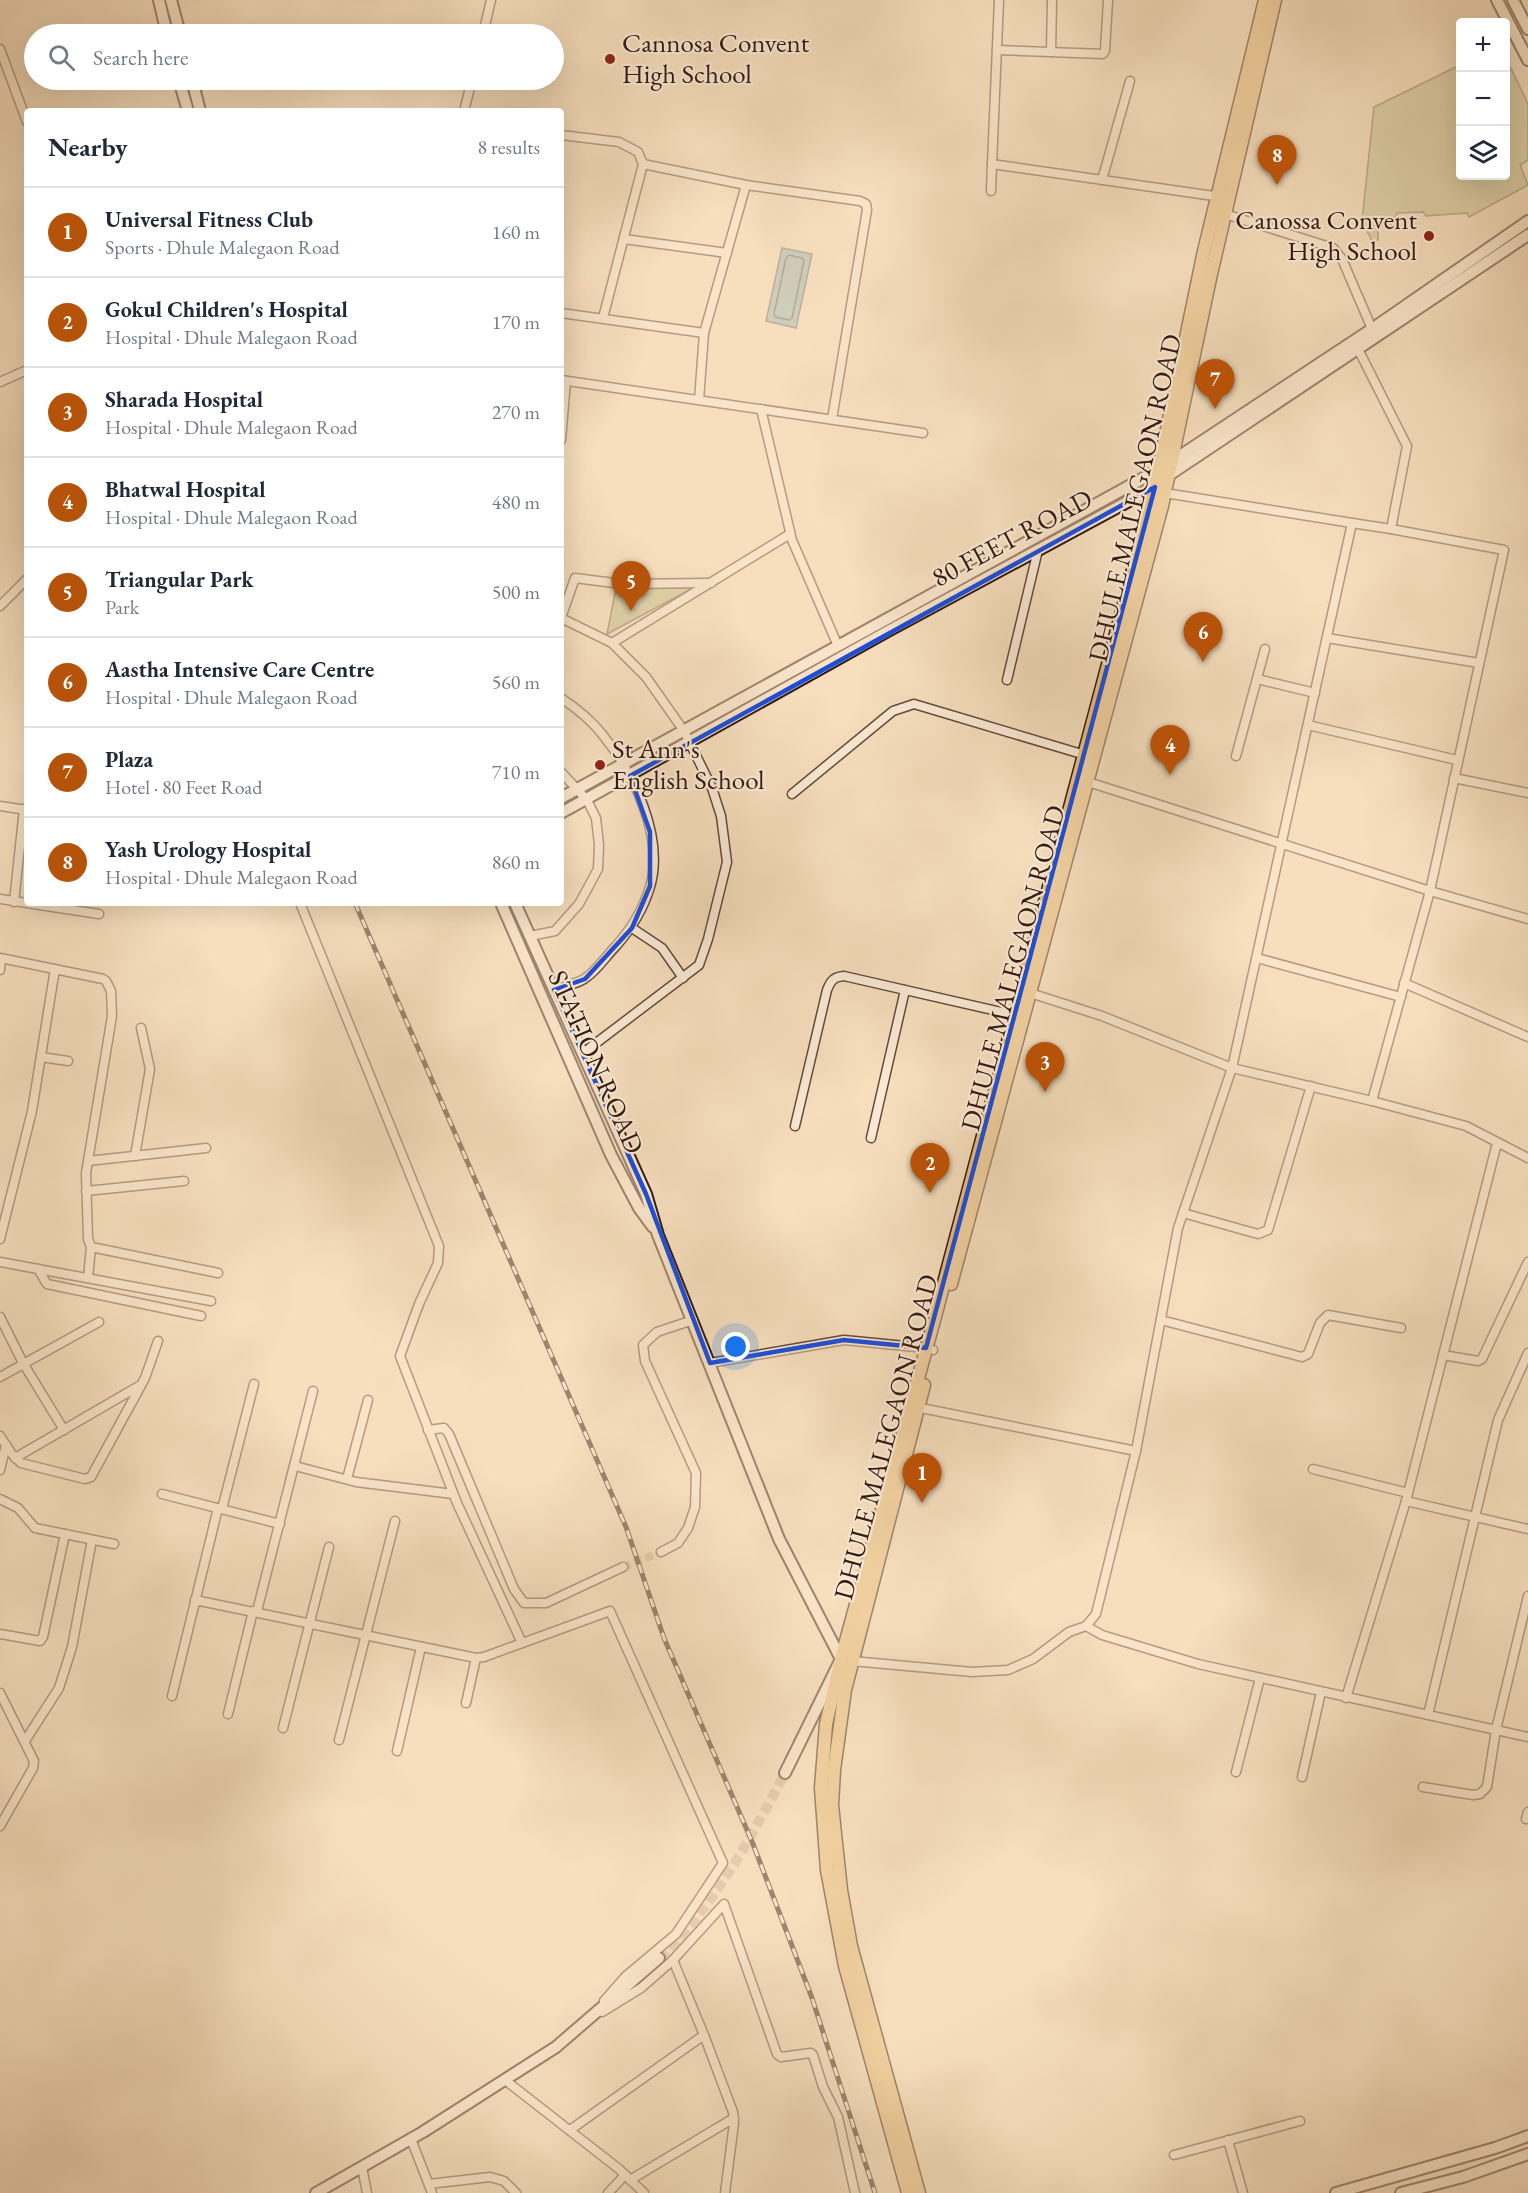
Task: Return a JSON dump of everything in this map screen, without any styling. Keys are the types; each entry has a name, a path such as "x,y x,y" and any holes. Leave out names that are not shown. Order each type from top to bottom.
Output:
{"main road":[{"path":"159,0 165,24"},
{"path":"171,0 177,24"},
{"path":"1165,472 1265,0"},
{"name":"DHULE MALEGAON ROAD","path":"908,2193 845,1966 828,1870 821,1788 826,1724 846,1660 1160,490 1165,472 1173,460 1225,214 1223,197 1275,0"},
{"path":"1497,0 1528,60"},
{"path":"1513,0 1528,29"},
{"path":"182,90 187,108"},
{"path":"195,90 199,108"},
{"path":"1173,460 1372,329 1528,221"},
{"name":"80 FEET ROAD","path":"564,797 838,646 1165,472 1358,349 1528,235"},
{"path":"1083,780 1085,754 1160,490"},
{"name":"80 FEET ROAD","path":"564,812 1038,550 1160,490"},
{"name":"STATION ROAD","path":"502,906 611,1155 639,1208 658,1234"},
{"name":"STATION ROAD","path":"516,906 646,1194 658,1234 779,1539 846,1660"},
{"path":"785,1773 846,1660"},
{"name":"DHULE MALEGAON ROAD","path":"846,1660 832,1805 841,1890 854,1957 919,2193"},
{"path":"316,2193 411,2139 556,2047 659,1958"},
{"path":"1336,2193 1367,2189 1528,2136"},
{"path":"1401,2193 1463,2177 1528,2154"}],"street":[{"path":"485,24 491,0"},
{"path":"991,191 999,0"},
{"path":"1050,52 1052,0"},
{"path":"997,50 1103,54 1108,0"},
{"path":"0,50 24,114"},
{"path":"1102,180 1130,81"},
{"path":"465,108 469,90"},
{"path":"564,135 620,142 638,152 643,165 603,318"},
{"path":"992,164 1223,197"},
{"path":"643,165 746,185 860,201 866,204 867,210 832,419"},
{"path":"699,400 704,333 746,185"},
{"path":"1225,214 1333,248 1342,259 1372,329"},
{"path":"624,239 727,253"},
{"path":"564,312 704,333"},
{"path":"1358,349 1407,446 1391,529"},
{"path":"0,382 24,371"},
{"path":"564,381 923,433"},
{"path":"761,409 790,534 838,646"},
{"path":"1160,490 1504,550 1430,891 1372,1101"},
{"path":"846,1660 972,1672 1008,1670 1033,1659 1069,1632 1086,1626 1096,1614 1136,1451 1178,1228 1232,1068 1352,523"},
{"path":"612,643 790,534"},
{"path":"1007,680 1038,550"},
{"path":"564,609 575,578 622,584 712,583"},
{"path":"0,606 24,582"},
{"path":"564,619 612,643 646,677 684,731 712,788 721,816 727,862 711,929 699,965 583,1053"},
{"path":"1327,638 1479,663"},
{"path":"1236,756 1264,649"},
{"path":"1257,679 1315,693"},
{"path":"554,990 585,979 632,928 650,886 653,861 650,832 642,804 624,765 602,733 576,708 564,700"},
{"path":"792,794 893,711 914,704 1085,754"},
{"path":"1308,725 1457,760"},
{"path":"530,936 555,931 579,904 598,869 599,844 596,818 588,800 564,775"},
{"path":"1454,777 1528,793"},
{"path":"1083,780 1430,891 1528,919"},
{"path":"0,806 24,810"},
{"path":"14,902 24,825"},
{"path":"0,900 24,903"},
{"path":"42,906 99,914"},
{"path":"301,906 439,1246 438,1263 419,1304 400,1356 453,1494 522,1643"},
{"path":"632,928 662,948 683,978"},
{"path":"0,970 1,958 103,979 111,991 111,1020 88,1161 86,1191 88,1239 91,1247 88,1278"},
{"path":"1257,958 1401,997"},
{"path":"0,1239 32,1111 55,969"},
{"path":"795,1126 830,982 836,977 844,976 1019,1016"},
{"path":"1404,983 1528,1037"},
{"path":"871,1138 905,990"},
{"path":"1026,991 1102,1016 1232,1068 1466,1126 1528,1158"},
{"path":"135,1156 150,1069 141,1028"},
{"path":"41,1057 68,1061"},
{"path":"1183,1213 1258,1234 1268,1230 1311,1086"},
{"path":"1346,1698 1407,1497 1497,1143"},
{"path":"88,1161 206,1148"},
{"path":"86,1191 184,1181"},
{"path":"91,1247 218,1273"},
{"path":"0,1262 211,1301"},
{"path":"1443,1355 1478,1361 1482,1359 1528,1262"},
{"path":"38,1269 48,1284 201,1316"},
{"path":"1161,1320 1302,1357 1308,1354 1320,1323 1328,1315 1401,1328"},
{"path":"0,1317 23,1363 64,1430"},
{"path":"661,1552 678,1543 688,1528 695,1507 696,1473 645,1361 643,1345 657,1332 693,1320"},
{"path":"0,1377 99,1322"},
{"path":"0,1436 15,1458 26,1465 84,1479 91,1477 141,1385 158,1341"},
{"path":"710,1363 844,1341 929,1349"},
{"path":"1428,1715 1500,1412 1528,1353"},
{"path":"172,1696 195,1600 254,1383"},
{"path":"15,1458 141,1385"},
{"path":"228,1714 280,1524 313,1391"},
{"path":"347,1479 368,1400"},
{"path":"914,1406 1136,1451"},
{"path":"428,1430 444,1428 449,1434 514,1589 524,1603 546,1603 622,1568"},
{"path":"0,1470 6,1445"},
{"path":"295,1466 347,1479 453,1494"},
{"path":"1313,1469 1476,1517 1528,1529"},
{"path":"162,1494 280,1524"},
{"path":"0,1499 18,1508 34,1528 114,1544"},
{"path":"339,1740 395,1521"},
{"path":"0,1634 40,1641 43,1637 65,1534"},
{"path":"25,1741 59,1688 72,1647 92,1540"},
{"path":"284,1728 329,1547"},
{"path":"1423,1787 1473,1795 1484,1791 1528,1596"},
{"path":"195,1600 476,1658 610,1611 723,1863 676,1934 626,1976 584,2024"},
{"path":"1086,1626 1102,1635 1198,1664 1528,1737"},
{"path":"397,1751 422,1647"},
{"path":"466,1703 476,1658"},
{"path":"1236,1772 1260,1678"},
{"path":"1302,1778 1321,1692"},
{"path":"0,1693 33,1756 33,1768 0,1826"},
{"path":"584,2024 641,1988 673,1960 724,1904 777,2054 781,2057 810,2053 813,2055 823,2087 838,2117 855,2193"},
{"path":"673,1960 732,2107 734,2118 725,2193"},
{"path":"570,2130 704,2035"},
{"path":"505,2080 628,2177 644,2193"},
{"path":"608,2193 628,2177 734,2118"},
{"path":"1174,2155 1300,2121"},
{"path":"411,2139 432,2193"},
{"path":"1228,2140 1243,2193"},
{"path":"362,2167 367,2193"},
{"path":"429,2184 490,2177 504,2181 516,2193"}],"highlighted area":[{"path":"1155,487 926,1348 844,1340 710,1363 646,1194 554,990 585,979 632,928 650,886 650,832 630,776"}],"shaded area":[{"path":"1510,66 1528,104 1528,160 1520,165 1528,185 1469,217 1467,213 1426,216 1423,212 1397,213 1396,217 1391,218 1391,229 1389,224 1378,224 1378,240 1372,241 1362,221 1374,107 1456,67 1456,180 1510,180"},
{"path":"616,588 693,588 607,634"}],"water":[{"path":"782,248 812,254 796,328 766,321"}],"tunnel":[{"path":"623,1567 661,1552"},
{"path":"659,1958 696,1918 730,1871 785,1773"}],"railway":[{"path":"356,906 626,1527 664,1638 753,1844 812,1998 875,2193"}],"place":[{"name":"Cannosa Convent High School","path":"610,59"},
{"name":"Yash Urology Hospital","path":"1277,185"},
{"name":"Canossa Convent High School","path":"1429,236"},
{"name":"Plaza","path":"1215,409"},
{"name":"Triangular Park","path":"631,611"},
{"name":"Aastha Intensive Care Centre","path":"1203,662"},
{"name":"St Ann's English School","path":"600,765"},
{"name":"Bhatwal Hospital","path":"1170,775"},
{"name":"Sharada Hospital","path":"1045,1092"},
{"name":"Gokul Children's Hospital","path":"930,1193"},
{"name":"Universal Fitness Club","path":"922,1503"}]}
